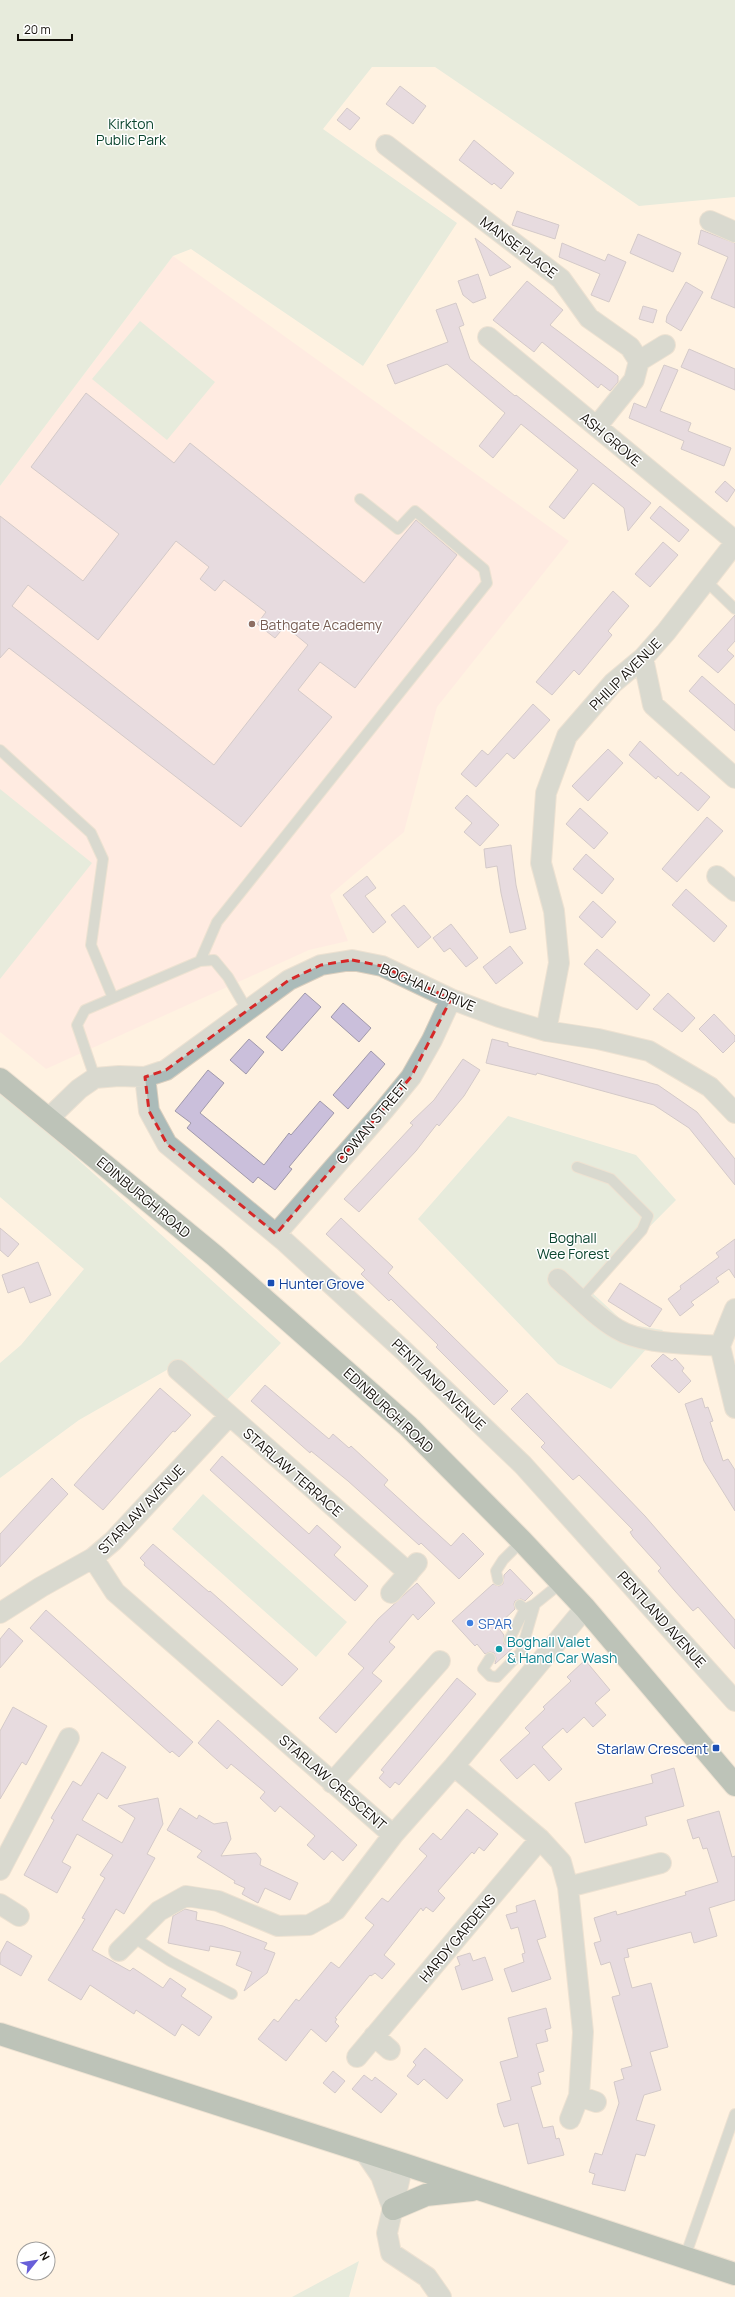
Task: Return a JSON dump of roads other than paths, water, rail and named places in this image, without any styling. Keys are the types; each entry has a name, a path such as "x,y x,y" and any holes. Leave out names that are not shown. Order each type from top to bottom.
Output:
{"main road":[{"name":"EDINBURGH ROAD","path":"0,1079 215,1256 300,1329 408,1426 522,1540 585,1608 735,1785"},
{"path":"0,2034 364,2151 735,2274"},
{"path":"393,2209 426,2194 479,2190"}],"street":[{"name":"MANSE PLACE","path":"386,145 561,279 590,318 630,347 639,361"},
{"path":"710,221 735,232"},
{"name":"ASH GROVE","path":"488,337 735,542"},
{"path":"596,426 634,380 639,361 665,345"},
{"name":"PHILIP AVENUE","path":"546,1031 559,963 554,911 541,863 546,792 567,736 613,683 643,658 666,632 735,542"},
{"path":"643,658 653,705 735,778"},
{"name":"BOGHALL DRIVE","path":"95,1078 119,1076 144,1078 166,1070 289,980 322,965 352,960 382,966 451,999 546,1031 598,1039 649,1051 710,1087 735,1112"},
{"name":"COWAN STREET","path":"276,1234 411,1077 432,1040 451,999"},
{"path":"49,1118 79,1089 95,1078"},
{"name":"PENTLAND AVENUE","path":"144,1078 149,1111 167,1144 276,1234 404,1351 523,1465 735,1701"},
{"path":"558,1279 601,1318 618,1330 635,1337 720,1346"},
{"path":"735,1309 720,1346 735,1408"},
{"name":"STARLAW TERRACE","path":"178,1370 229,1416 413,1568 391,1593"},
{"name":"STARLAW AVENUE","path":"0,1613 40,1587 94,1558 113,1541 229,1416"},
{"name":"STARLAW CRESCENT","path":"94,1558 115,1592 332,1784 393,1835 454,1766 585,1608"},
{"path":"332,1784 440,1660"},
{"path":"0,1870 69,1738"},
{"path":"454,1766 540,1839 561,1862 568,1887 583,2032 588,2099 570,2119"},
{"path":"119,1951 159,1911 186,1896 218,1901 278,1926 310,1925 336,1910 393,1835"},
{"name":"HARDY GARDENS","path":"357,2057 540,1839"},
{"path":"568,1887 661,1863"},
{"path":"0,1904 19,1916"},
{"path":"374,2036 390,2050"},
{"path":"364,2151 381,2176 393,2209"},
{"path":"403,2164 387,2233 391,2253 427,2277 441,2297"}],"lane":[{"path":"200,961 217,922 487,583 484,569 416,511 398,529 360,499"},
{"path":"705,580 735,609"},
{"path":"0,750 91,833 103,859 91,945 113,998"},
{"path":"95,1078 77,1025 85,1010 200,961 214,960 228,977 247,1010"},
{"path":"577,1167 610,1179 648,1216 642,1230 581,1299"},
{"path":"498,1580 496,1571 503,1560 522,1540"},
{"path":"509,1640 522,1607 535,1604 561,1583"},
{"path":"490,1658 483,1670 490,1676 498,1677 521,1652 535,1604"},
{"path":"134,1937 170,1961 232,1994"},
{"path":"685,2258 735,2114"}],"place":[{"name":"Bathgate Academy","path":"252,624"},
{"name":"Hunter Grove","path":"271,1283"},
{"name":"SPAR","path":"470,1623"},
{"name":"Boghall Valet & Hand Car Wash","path":"499,1649"},
{"name":"Starlaw Crescent","path":"716,1748"}],"park label":[{"name":"Kirkton Public Park","path":"131,132"},
{"name":"Boghall Wee Forest","path":"573,1246"}]}
